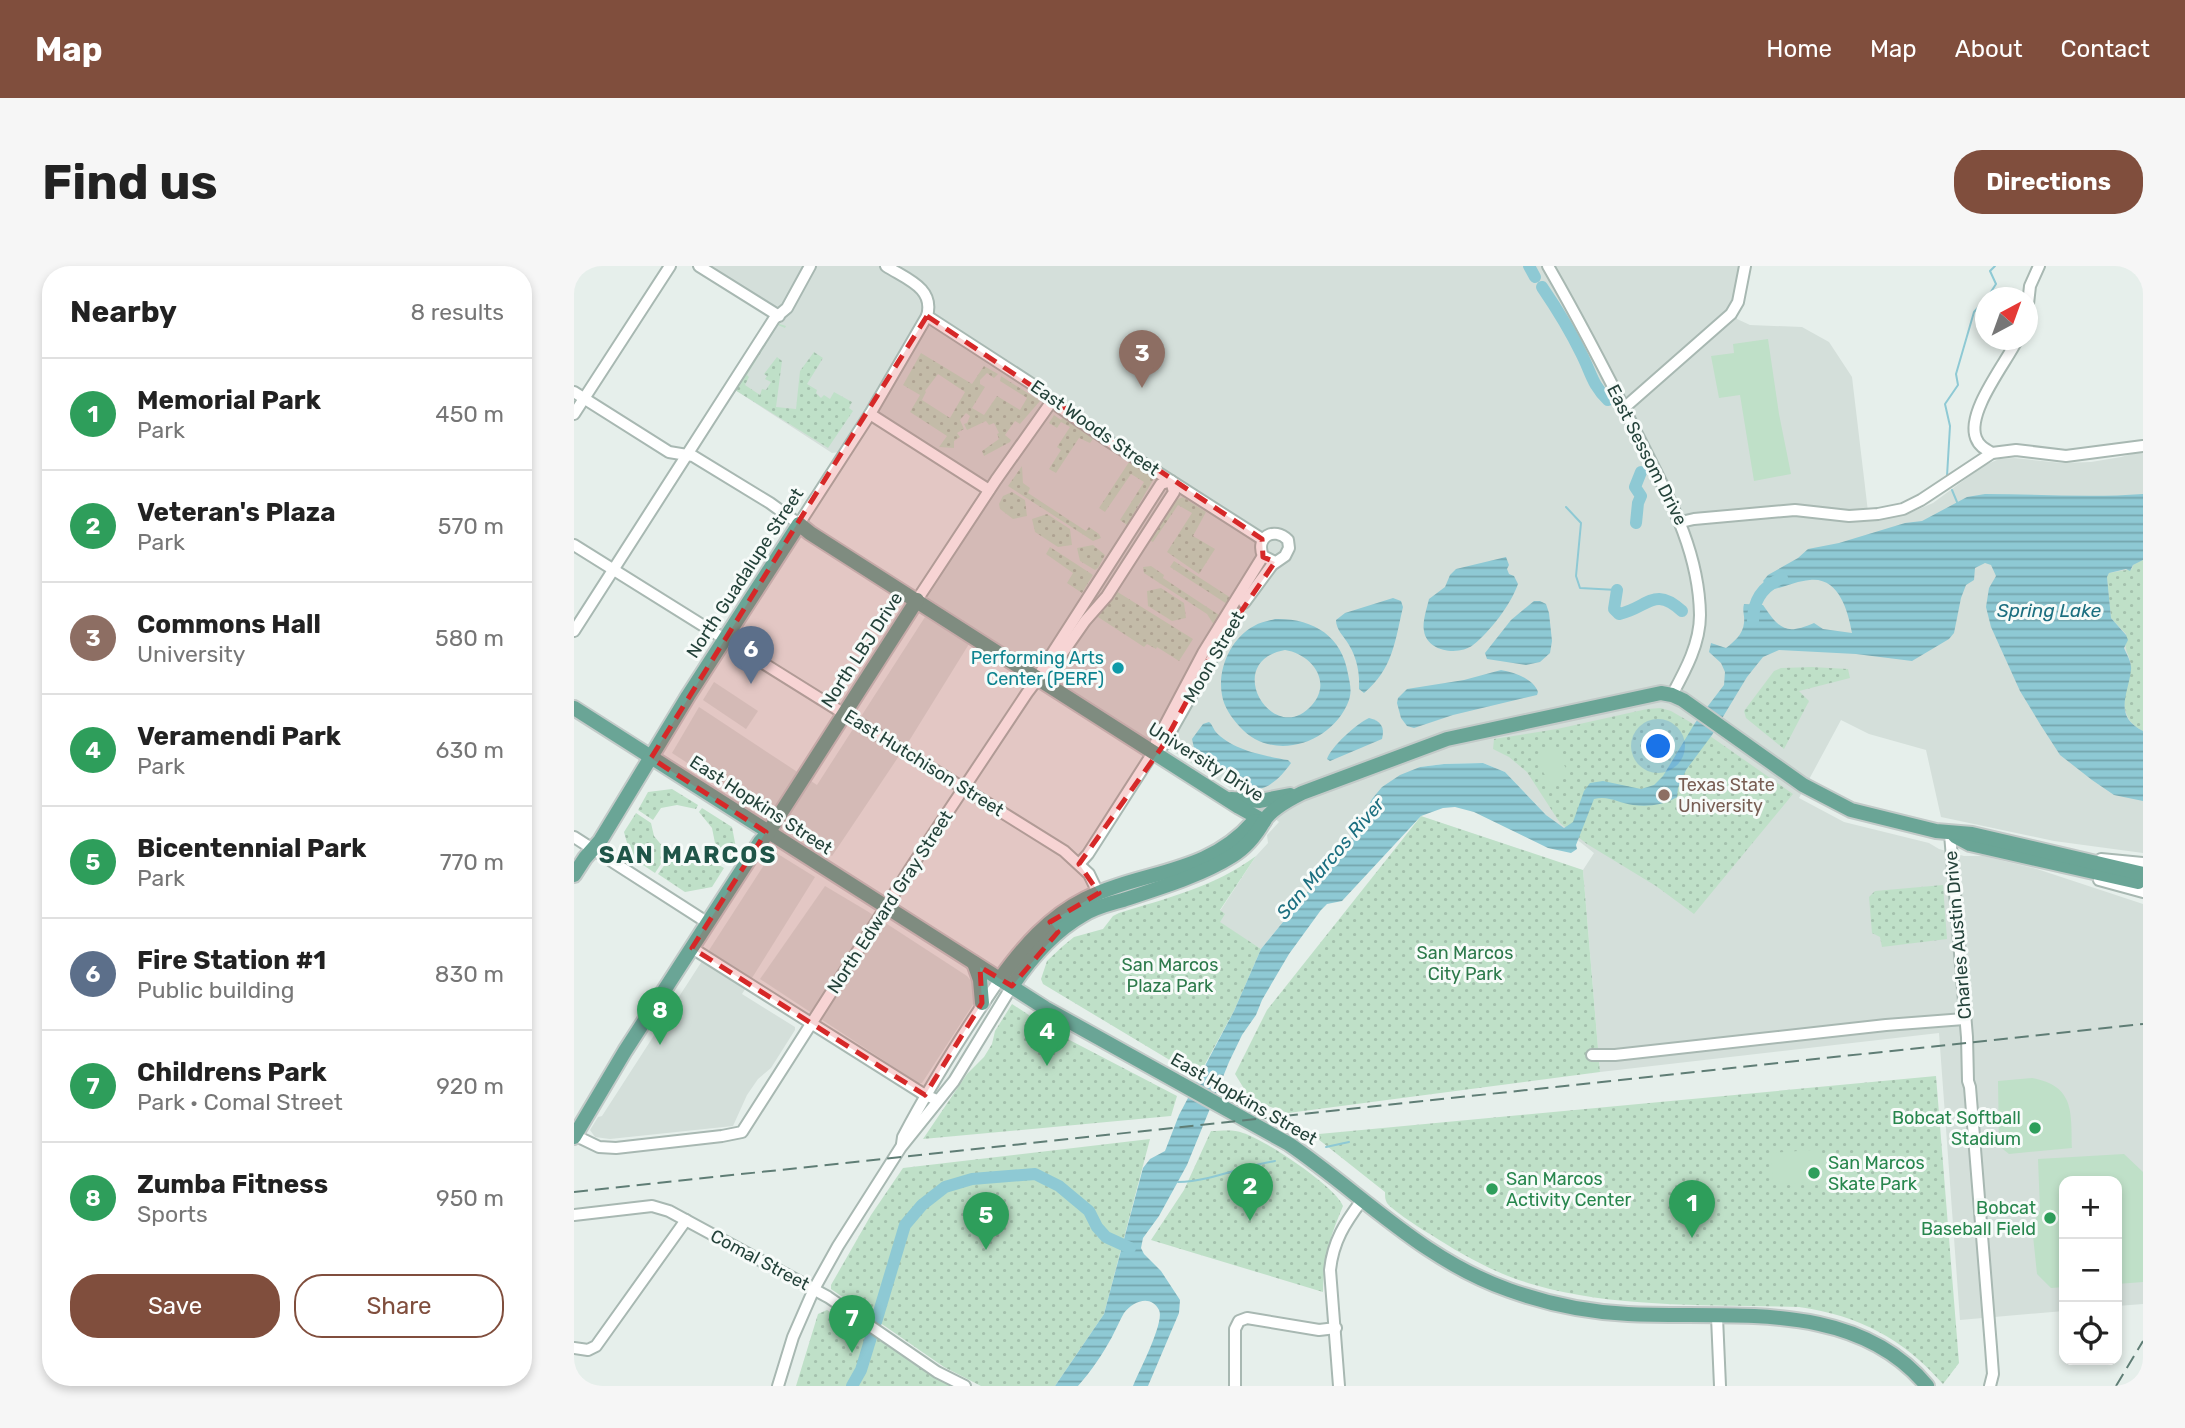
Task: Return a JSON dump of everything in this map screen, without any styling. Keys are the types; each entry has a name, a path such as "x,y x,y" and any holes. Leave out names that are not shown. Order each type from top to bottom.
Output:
{"main road":[{"name":"University Drive","path":"799,524 1264,821 1281,805 1302,793 1426,746 1477,731 1646,695 1672,695"},
{"name":"North Guadalupe Street","path":"574,875 600,841 799,524"},
{"name":"North LBJ Drive","path":"574,1136 917,600"},
{"path":"1672,695 1692,706 1803,785 1838,805 1874,817 1950,834 1972,834 2143,883"},
{"name":"East Hopkins Street","path":"574,708 1073,1025 1289,1144 1324,1168 1417,1243 1452,1265 1482,1280 1544,1302 1603,1313 1796,1320 1848,1331 1888,1351 1917,1374 1927,1386"},
{"path":"1225,798 1261,801 1302,793"},
{"path":"1006,983 1041,948 1054,927 1085,914 1101,899 1198,872 1233,856 1254,839 1262,829 1264,821"},
{"path":"2066,861 2143,874"},
{"path":"974,963 980,980 982,1003"}],"street":[{"path":"574,414 670,266"},
{"path":"699,266 779,316"},
{"path":"574,631 774,319 787,308 810,266"},
{"path":"886,266 925,291 929,300 928,316"},
{"name":"East Sessom Drive","path":"1548,266 1681,522 1693,561 1700,616 1697,637 1672,695"},
{"path":"1624,408 1731,314 1738,302 1745,266"},
{"path":"2030,287 2039,266"},
{"name":"East Woods Street","path":"928,316 1035,386 1107,440 1262,539"},
{"name":"North Guadalupe Street","path":"799,524 870,414 928,316"},
{"path":"1992,453 1976,439 1974,425 1978,410 2011,350"},
{"path":"574,392 669,452 688,454 762,498 799,524"},
{"name":"North LBJ Drive","path":"917,600 989,490 1052,401"},
{"path":"870,414 989,490"},
{"path":"1681,522 1795,510 1849,516 1878,514 1903,509 1921,500 1992,453 2016,450 2066,456 2143,446"},
{"path":"1171,481 1175,491 1107,596 1085,621 1048,674 1040,679 1042,670 1162,482 1171,481"},
{"path":"1147,505 1156,505 1161,513"},
{"path":"1276,533 1288,540 1288,552 1275,562 1263,556 1260,545 1262,539 1276,533"},
{"name":"East Hutchison Street","path":"574,545 1064,851 1089,874 1101,899"},
{"name":"Moon Street","path":"1079,864 1154,751 1156,742 1203,653 1263,556"},
{"name":"Moon Street","path":"1154,751 1163,747 1212,654 1248,597 1275,562"},
{"path":"1093,589 1102,588 1107,596"},
{"name":"North Edward Gray Street","path":"574,1136 598,1147 616,1148 742,1132 963,788 1040,679"},
{"name":"Charles Austin Drive","path":"1950,834 1965,1019 1973,1080 1970,1087 1993,1374 1990,1386"},
{"path":"574,837 708,923"},
{"path":"2066,861 2143,863"},
{"path":"2066,861 2091,877 2143,892"},
{"path":"692,948 937,1100"},
{"path":"901,1147 903,1136 925,1095 982,1003 1006,983"},
{"path":"778,1386 793,1337 814,1289 838,1246 901,1147 954,1081 1006,983"},
{"path":"1592,1055 1615,1055 1886,1025 1965,1019"},
{"path":"1339,1386 1330,1270 1339,1232 1362,1200"},
{"name":"Comal Street","path":"574,1215 652,1206 669,1211 814,1289 937,1372 965,1386"},
{"path":"574,1348 588,1350 603,1338 686,1220"},
{"path":"1717,1317 1720,1386"},
{"path":"1235,1386 1235,1329 1239,1321 1247,1318 1319,1330 1336,1328"}],"highlighted area":[{"path":"927,316 1262,539 1263,557 1275,562 1212,654 1162,747 1079,864 1099,893 1050,922 1058,932 1012,986 980,967 982,1003 925,1095 692,948 766,832 651,758"}],"shaded area":[{"name":"Texas State University","path":"707,266 1741,266 1733,304 1737,319 1750,325 1802,327 1829,342 1852,377 1869,520 1905,515 1933,503 1983,466 1999,459 2091,462 2143,451 2143,853 2054,841 1941,817 1926,750 1869,734 1841,720 1799,798 1844,822 1929,843 1939,849 1964,856 1983,856 2037,869 2143,904 2143,1304 2122,1306 2122,1176 2059,1176 2059,1311 1960,1320 1939,1033 1600,1072 1583,870 1594,853 1546,815 1505,772 1483,763 1420,767 1372,799 1351,838 1261,949 1219,923 1220,911 1256,856 1268,843 1267,835 1279,822 1245,793 1232,789 1171,750 1148,740 928,600 926,595 994,489 868,407 839,452 832,453 735,390 783,313"},
{"path":"925,617 969,644 909,741 832,856 672,753 699,707 817,785"},
{"path":"714,682 758,711 746,729 703,700"},
{"path":"773,851 815,877 742,994 795,1027 795,1030 771,1068 758,1079 747,1095 733,1126 610,1139 595,1137 590,1130 598,1117 602,1116"},
{"path":"825,886 967,976 973,983 976,993 974,1003 922,1083 918,1083 760,979"}],"green space":[{"path":"776,323 786,326 785,328 778,325 747,375 749,377 745,385 760,395 762,389 766,390 771,382 765,379 767,376 764,374 777,357 782,361 776,407 796,409 800,371 814,352 823,358 807,384 817,390 816,393 821,398 824,395 830,399 834,392 852,402 849,408 853,411 828,448 735,390"},
{"path":"1768,339 1791,474 1754,481 1740,395 1719,398 1711,356 1734,353 1733,344"},
{"path":"921,353 972,384 984,366 998,374 994,378 987,373 980,380 980,384 985,387 972,408 984,415 997,396 1020,410 1027,398 1000,381 1001,376 1040,401 1020,424 1015,421 1005,435 1010,442 984,456 982,451 999,439 994,423 989,425 986,421 967,430 964,424 970,416 966,413 960,420 964,429 957,433 960,437 954,441 954,448 939,447 947,436 910,412 920,395 903,385","holes":["938,374 965,392 950,418 922,400 925,391"]},
{"path":"1054,415 1061,420 1063,417 1093,439 1090,443 1079,438 1056,473 1049,469 1061,450 1057,447 1070,427 1061,422 1057,428 1049,423"},
{"path":"1129,462 1151,475 1153,480 1127,525 1120,520 1144,482 1131,474 1105,512 1099,508"},
{"path":"1022,466 1023,483 1030,488 1028,493 1086,531 1089,527 1101,538 1093,541 1008,486"},
{"path":"1012,492 1025,500 1027,516 1013,519 1000,509 1003,496"},
{"path":"1183,497 1206,512 1193,536 1215,549 1199,574 1167,552 1192,513 1178,505 1153,542 1149,540 1175,500"},
{"path":"1047,514 1070,529 1072,545 1058,547 1035,532 1032,519"},
{"path":"1093,545 1105,555 1095,570 1080,561 1077,548"},
{"path":"1050,547 1093,575 1082,593 1067,583 1073,573 1046,554"},
{"path":"2143,560 2143,731 2131,721 2125,708 2130,662 2125,645 2126,634 2111,618 2107,577 2109,573 2132,569 2133,565"},
{"path":"1174,561 1231,598 1227,604 1170,567"},
{"path":"1151,566 1164,575 1163,578 1219,615 1214,625 1207,614 1144,573 1143,567"},
{"path":"1161,588 1184,603 1186,618 1172,621 1148,606 1147,591"},
{"path":"1116,591 1193,639 1179,661 1157,647 1156,649 1147,644 1144,647 1098,617"},
{"path":"1781,668 1848,669 1850,678 1799,691 1809,701 1784,749 1746,718 1744,711 1774,671"},
{"path":"1661,708 1690,722 1793,794 1694,914 1656,886 1587,844 1560,823 1527,772 1509,757 1493,749 1494,739"},
{"path":"1553,747 1569,773 1551,785 1534,757"},
{"path":"672,789 698,805 696,809 677,805 661,808 653,820 638,810 648,792"},
{"path":"702,808 732,827 736,848 725,865 708,855 715,843 712,828 699,812"},
{"path":"636,813 651,823 654,836 668,853 655,873 631,857 624,832"},
{"name":"San Marcos City Park","path":"1421,816 1583,870 1600,1072 1288,1113 1251,1100 1235,1074 1267,1010"},
{"path":"671,856 692,861 707,858 724,868 712,887 685,892 658,874"},
{"name":"San Marcos Plaza Park","path":"1256,856 1220,910 1225,914 1220,922 1261,949 1234,1011 1198,1077 1043,984 1041,979 1047,961 1074,937 1103,929 1113,916 1119,913 1207,884"},
{"path":"1943,885 1947,939 1882,947 1880,937 1872,933 1869,897 1875,891"},
{"path":"1012,1004 1058,1034 1177,1096 1171,1116 923,1139 967,1074 984,1057 992,1044 995,1031"},
{"path":"1936,1076 1959,1363 1943,1384 1896,1342 1861,1323 1821,1311 1799,1307 1632,1302 1567,1293 1507,1276 1481,1264 1400,1215 1387,1203 1385,1192 1318,1139 1319,1134"},
{"name":"Bobcat Softball Stadium","path":"2032,1078 2056,1087 2068,1102 2072,1148 2009,1154 1999,1146 1998,1081"},
{"path":"1211,1131 1236,1131 1267,1144 1314,1176 1338,1198 1343,1206 1328,1248 1323,1292 1151,1240 1184,1190"},
{"path":"1150,1139 1104,1314 1055,1386 981,1386 944,1367 831,1289 871,1215 903,1168"},
{"name":"San Marcos Skate Park","path":"1811,1150 1819,1158 1847,1155 1856,1164 1858,1181 1773,1184 1771,1153"},
{"name":"Bobcat Baseball Field","path":"2124,1154 2143,1172 2143,1282 2122,1284 2122,1176 2059,1176 2059,1287 2051,1288 2037,1274 2032,1226 2040,1210 2038,1159"},
{"path":"827,1310 863,1329 933,1377 951,1386 796,1386 818,1314"}],"water":[{"name":"Spring Lake","path":"1985,494 2143,494 2143,560 2133,565 2130,571 2126,569 2109,573 2107,577 2111,618 2128,640 2124,648 2131,667 2125,712 2128,719 2143,731 2143,801 2114,795 2060,755 2020,691 1991,627 1986,607 1989,588 1996,576 1991,565 1985,563 1975,568 1974,580 1966,585 1954,633 1949,639 1912,661 1856,654 1779,650 1763,657 1686,770 1677,797 1661,804 1645,806 1604,798 1594,799 1576,845 1577,849 1571,853 1548,848 1474,812 1455,807 1443,808 1421,816 1342,901 1327,904 1321,910 1289,954 1242,1035 1187,1165 1159,1216 1143,1238 1141,1248 1144,1254 1161,1271 1180,1300 1179,1313 1148,1386 1133,1386 1155,1335 1160,1316 1156,1305 1142,1301 1132,1305 1124,1313 1101,1356 1078,1386 1055,1386 1104,1314 1143,1168 1150,1159 1165,1151 1179,1115 1234,1011 1261,949 1352,837 1372,799 1382,787 1400,775 1420,767 1483,763 1505,772 1546,815 1564,828 1573,822 1584,791 1590,783 1603,781 1641,789 1654,785 1663,776 1695,723 1724,685 1725,672 1721,663 1709,652 1711,643 1726,648 1738,637 1743,627 1744,604 1763,605 1784,628 1797,629 1814,623 1823,629 1852,633 1845,606 1828,584 1810,580 1771,590 1763,581 1768,575 1808,549 1839,543 1905,523 1922,521 1967,497"},
{"path":"1506,557 1509,574 1514,576 1518,584 1493,625 1467,648 1452,651 1431,644 1426,638 1424,627 1429,599 1445,587 1456,569"},
{"path":"1393,598 1401,601 1403,607 1395,643 1381,674 1364,693 1359,689 1354,655 1336,620 1345,613"},
{"path":"1534,601 1546,604 1549,613 1552,641 1550,653 1540,662 1526,665 1487,659 1485,653 1511,620"},
{"path":"1275,619 1301,622 1323,632 1339,649 1348,674 1350,696 1341,715 1330,728 1300,744 1268,744 1253,738 1240,727 1226,708 1223,699 1222,675 1232,646 1246,631","holes":["1285,650 1311,663 1320,678 1320,687 1312,705 1297,716 1283,717 1270,710 1260,698 1255,684 1256,670 1266,658"]},
{"path":"1501,670 1528,680 1536,687 1537,695 1453,715 1414,728 1407,726 1401,718 1398,698 1407,689 1464,680"},
{"path":"1369,718 1381,725 1382,739 1330,761 1327,759 1345,736"},
{"path":"1209,722 1222,738 1230,743 1291,763 1266,787 1246,787 1194,748 1192,739 1203,724"}],"waterway":[{"path":"1529,266 1535,277"},
{"path":"1994,287 1996,284 1990,271 1995,266"},
{"path":"1542,287 1572,336 1595,384 1608,400"},
{"path":"1947,476 1950,426 1945,404 1958,385 1956,374 1975,311"},
{"path":"1636,523 1641,496 1635,487 1641,472"},
{"path":"1952,490 1957,502"},
{"path":"1566,507 1581,523 1576,576 1580,588 1617,590"},
{"name":"San Marcos River","path":"1753,621 1760,595 1769,585 1782,578"},
{"path":"1617,590 1614,609 1619,614 1657,599 1672,603 1682,611"},
{"path":"1326,1147 1349,1142"},
{"path":"1178,1182 1203,1179 1275,1161"},
{"path":"876,1322 905,1225 922,1205 945,1187 972,1179 1035,1174 1059,1186 1089,1211 1106,1237 1130,1248"},
{"path":"852,1386 861,1370 872,1334"}],"railway":[{"path":"574,1192 2143,1024"},
{"path":"2116,1386 2143,1341"}],"place":[{"name":"Commons Hall","path":"1142,388"},
{"name":"Performing Arts Center (PERF)","path":"1118,668"},
{"name":"Fire Station #1","path":"751,684"},
{"name":"Texas State University","path":"1664,795"},
{"name":"Zumba Fitness","path":"660,1045"},
{"name":"Veramendi Park","path":"1047,1066"},
{"name":"Bobcat Softball Stadium","path":"2035,1128"},
{"name":"San Marcos Skate Park","path":"1814,1173"},
{"name":"San Marcos Activity Center","path":"1492,1189"},
{"name":"Bobcat Baseball Field","path":"2050,1218"},
{"name":"Veteran's Plaza","path":"1250,1221"},
{"name":"Memorial Park","path":"1692,1238"},
{"name":"Bicentennial Park","path":"986,1250"},
{"name":"Childrens Park","path":"852,1353"}],"district":[{"name":"SAN MARCOS","path":"688,855"}]}
